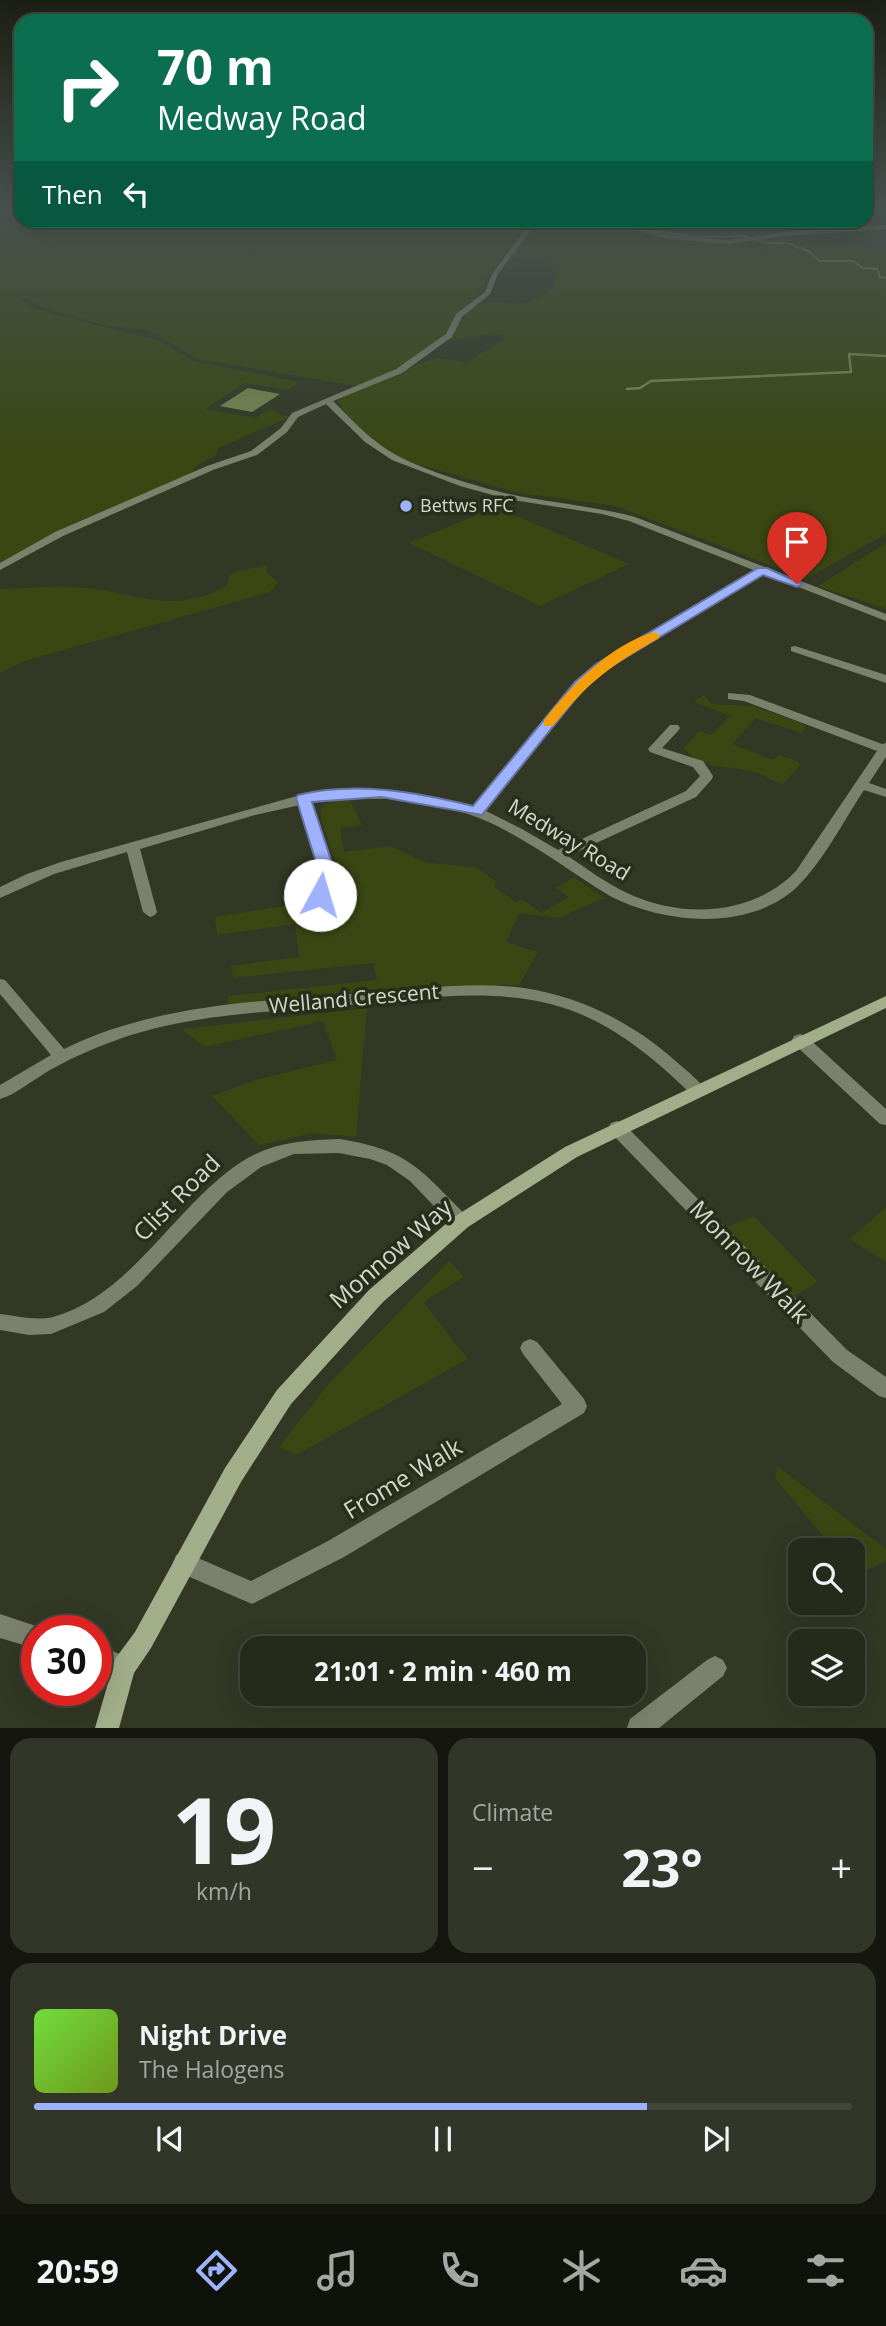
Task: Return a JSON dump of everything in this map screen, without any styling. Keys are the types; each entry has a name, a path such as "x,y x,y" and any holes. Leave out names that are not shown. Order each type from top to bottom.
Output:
{"street":[{"path":"0,567 59,534 210,468 254,453 284,430 295,415 399,370 449,335 459,316 489,290"},
{"path":"327,400 368,440 395,458 463,484 510,497 613,514 886,618"},
{"path":"476,811 579,685 600,667 762,571"},
{"path":"795,649 886,679"},
{"path":"732,696 746,698 885,748"},
{"path":"557,856 691,794 707,776 698,764 654,749 674,728"},
{"name":"Medway Road","path":"0,893 58,867 304,798 381,793 423,798 476,811 520,831 557,856 640,904 702,914 744,909 778,894 800,876 885,748"},
{"path":"861,785 886,793"},
{"path":"304,798 328,875 320,895"},
{"path":"132,846 150,912"},
{"path":"0,984 60,1055"},
{"name":"Welland Crescent","path":"0,1093 60,1055 136,1027 210,1012 458,990 522,992 575,1006 621,1028 668,1062 697,1090"},
{"name":"Monnow Way","path":"107,1727 123,1667 143,1640 233,1475 284,1397 368,1305 461,1222 571,1152 886,1001"},
{"path":"800,1041 886,1119"},
{"name":"Monnow Walk","path":"617,1128 840,1356 886,1390"},
{"name":"Clist Road","path":"0,1322 36,1327 58,1324 116,1294 236,1171 276,1152 315,1143 362,1149 400,1164 461,1222"},
{"name":"Frome Walk","path":"184,1563 252,1593 336,1549 577,1406 530,1348"},
{"path":"0,1626 21,1632"},
{"path":"112,1663 123,1667"},
{"path":"639,1727 715,1668"}],"shaded area":[{"path":"0,290 483,290 455,316 446,334 408,362 357,386 198,359 148,330 104,325 45,309 32,300 0,292"},
{"path":"551,290 886,290 886,534 806,579 616,506 519,493 395,458 350,421 337,399 423,362 439,358 467,363 507,337 491,334 444,340 469,311 480,304 492,302 527,303"},
{"path":"0,293 21,298 33,308 56,315 158,340 194,361 299,382 288,390 245,383 205,409 255,418 268,410 290,417 218,448 216,455 196,466 191,474 63,528 0,564"},
{"path":"248,388 280,394 252,412 220,406"},
{"path":"496,507 629,564 540,606 409,543"},
{"path":"886,543 886,609 818,586"},
{"path":"266,565 267,573 278,582 270,592 24,661 0,673 0,589 75,587 173,601 207,595 227,586 230,574"},
{"path":"704,695 712,704 752,706 806,725 802,733 756,718 732,744 773,760 779,755 797,761 800,765 783,784 746,770 709,764 683,748 700,731 711,735 730,716 694,702"},
{"path":"335,801 350,801 362,825 340,828 344,852 390,846 424,862 477,868 497,882 493,886 516,902 522,899 541,913 569,897 556,888 574,877 604,898 559,918 519,913 506,942 538,952 519,985 419,986 229,1004 228,996 377,980 373,963 233,978 231,966 299,957 295,924 217,935 215,917 301,903 329,904 342,899 344,889 320,815 323,805"},
{"path":"367,1008 356,1137 314,1133 259,1145 212,1096 256,1080 337,1060 323,1021 204,1047 182,1029"},
{"path":"886,1207 886,1262 850,1239"},
{"path":"754,1216 818,1282 792,1297 726,1227"},
{"path":"449,1261 464,1277 423,1302 468,1359 296,1455 279,1447 327,1386"},
{"path":"778,1467 886,1549 886,1560 865,1571 865,1538 825,1538 775,1478"}],"waterway":[{"path":"627,389 640,388 651,381 851,372 849,354 886,356"}],"slow traffic":[{"path":"548,723 579,685 600,667 654,635"}],"place":[{"name":"Bettws RFC","path":"406,506"}],"route":[{"path":"320,895 328,875 304,798 358,792 381,793 423,798 476,811 579,685 600,667 762,571 797,584"}]}
